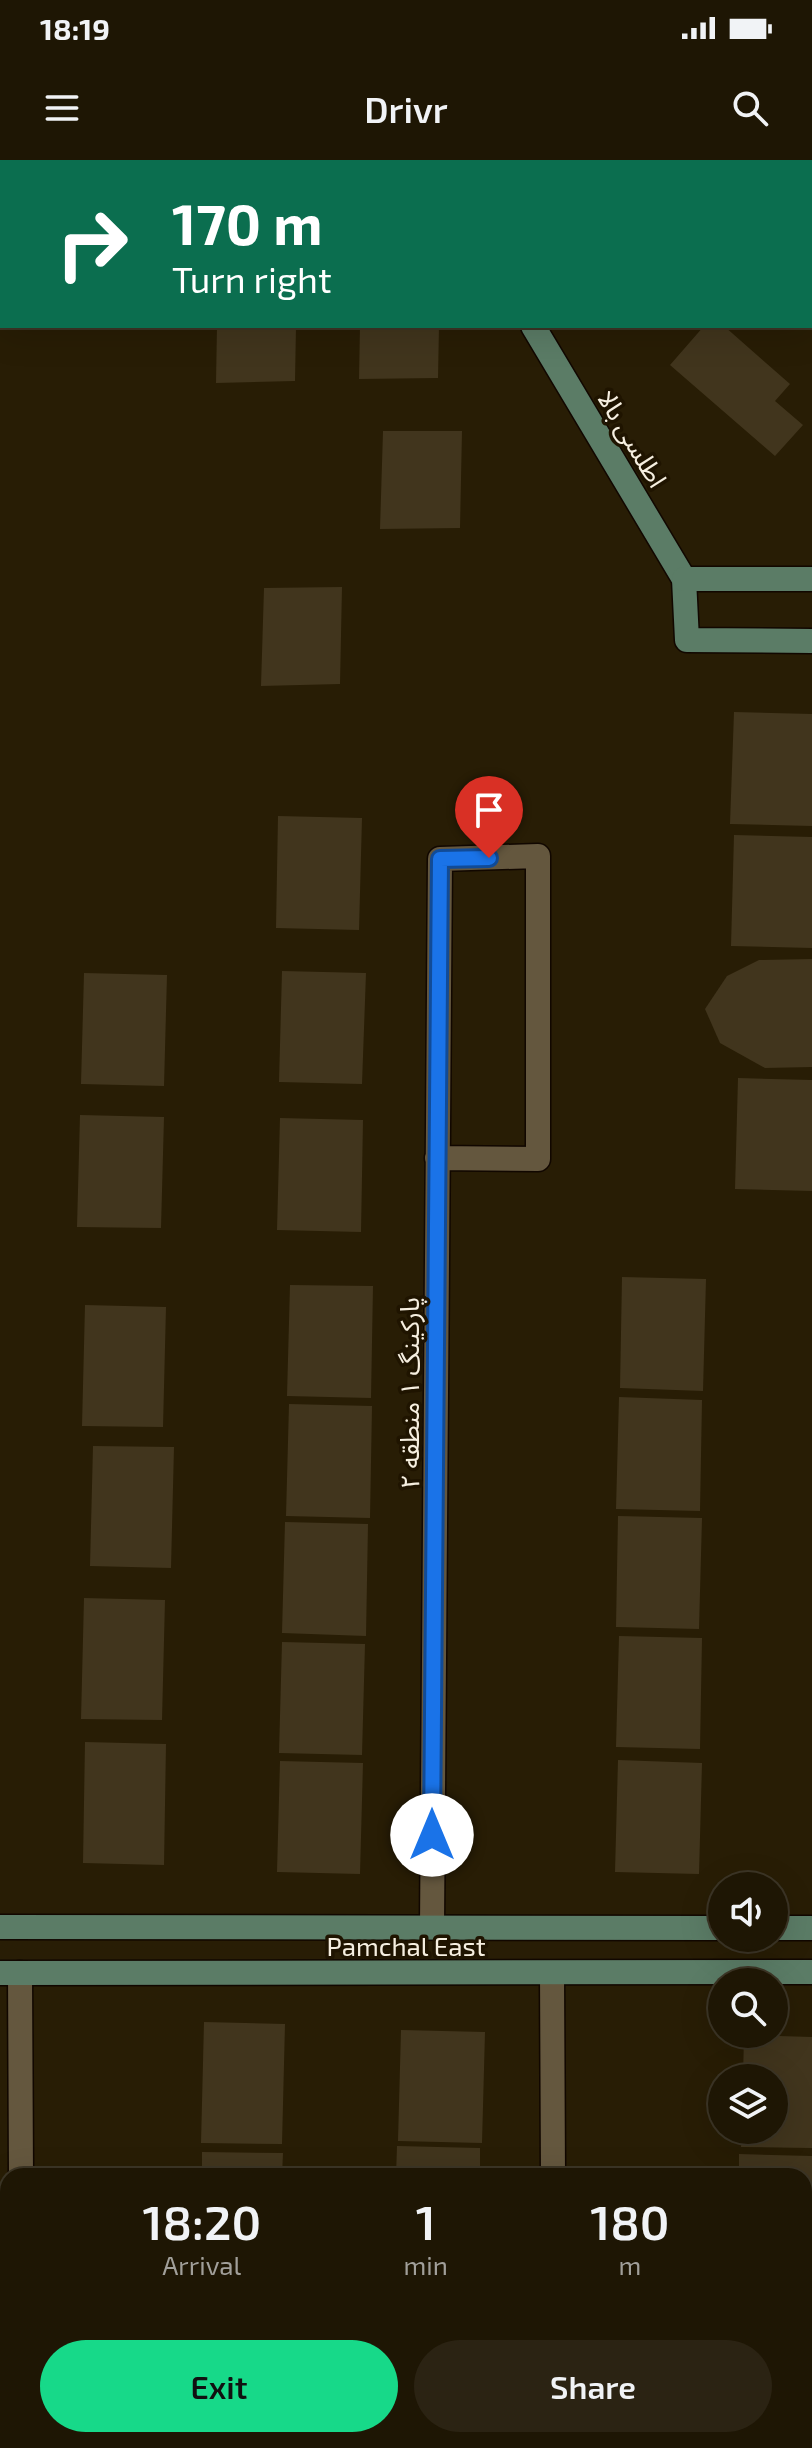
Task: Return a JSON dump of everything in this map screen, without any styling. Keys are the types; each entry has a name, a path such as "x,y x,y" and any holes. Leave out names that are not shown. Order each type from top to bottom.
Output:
{"street":[{"name":"اطلسی بالا","path":"542,329 684,579"},
{"path":"812,579 684,579 687,640 812,641"},
{"name":"پارکینگ ۱ منطقه ۲","path":"432,1927 437,1158 440,859 538,856 538,1159 437,1158"},
{"name":"Pamchal East","path":"0,1927 708,1928"},
{"path":"788,1928 812,1928"},
{"name":"Pamchal East","path":"10,1973 812,1972"},
{"path":"10,1973 21,2168"},
{"path":"552,1973 553,2168"}],"building":[{"path":"217,328 296,328 295,381 216,383"},
{"path":"360,328 439,328 438,378 359,379"},
{"path":"702,328 726,328 790,384 775,401 803,425 775,456 670,365"},
{"path":"383,431 462,431 460,528 380,529"},
{"path":"342,587 340,684 261,686 264,588"},
{"path":"734,712 812,714 812,826 730,824"},
{"path":"278,816 362,818 359,930 276,928"},
{"path":"734,835 812,837 812,948 731,946"},
{"path":"812,959 812,1067 765,1068 720,1043 705,1009 727,976 759,960"},
{"path":"282,971 366,973 362,1084 279,1082"},
{"path":"84,973 167,975 164,1086 81,1084"},
{"path":"738,1078 812,1080 812,1191 735,1189"},
{"path":"80,1115 164,1117 161,1228 77,1227"},
{"path":"280,1118 363,1120 361,1232 277,1230"},
{"path":"622,1277 706,1279 703,1391 620,1388"},
{"path":"290,1285 373,1286 371,1398 287,1396"},
{"path":"85,1305 166,1307 163,1427 82,1426"},
{"path":"619,1397 702,1400 700,1511 616,1509"},
{"path":"289,1404 372,1406 370,1518 286,1516"},
{"path":"93,1446 174,1447 171,1568 90,1566"},
{"path":"618,1516 702,1518 699,1629 616,1627"},
{"path":"285,1522 368,1524 366,1636 282,1633"},
{"path":"84,1598 165,1600 162,1720 81,1719"},
{"path":"619,1636 702,1638 700,1749 616,1747"},
{"path":"282,1642 365,1644 362,1755 279,1753"},
{"path":"85,1742 166,1744 164,1865 83,1863"},
{"path":"618,1760 702,1763 699,1874 615,1872"},
{"path":"280,1761 363,1763 360,1874 277,1872"},
{"path":"204,2022 285,2024 282,2144 201,2143"},
{"path":"401,2030 485,2032 482,2143 398,2141"},
{"path":"788,2036 812,2037 812,2148 741,2147 741,2144 788,2144 788,2064 743,2064 744,2048 788,2048"},
{"path":"397,2146 480,2148 480,2168 396,2168"},
{"path":"202,2152 283,2153 282,2168 202,2168"},
{"path":"739,2154 812,2156 812,2168 739,2168"}],"route":[{"path":"432,1835 440,859 489,858"}]}
